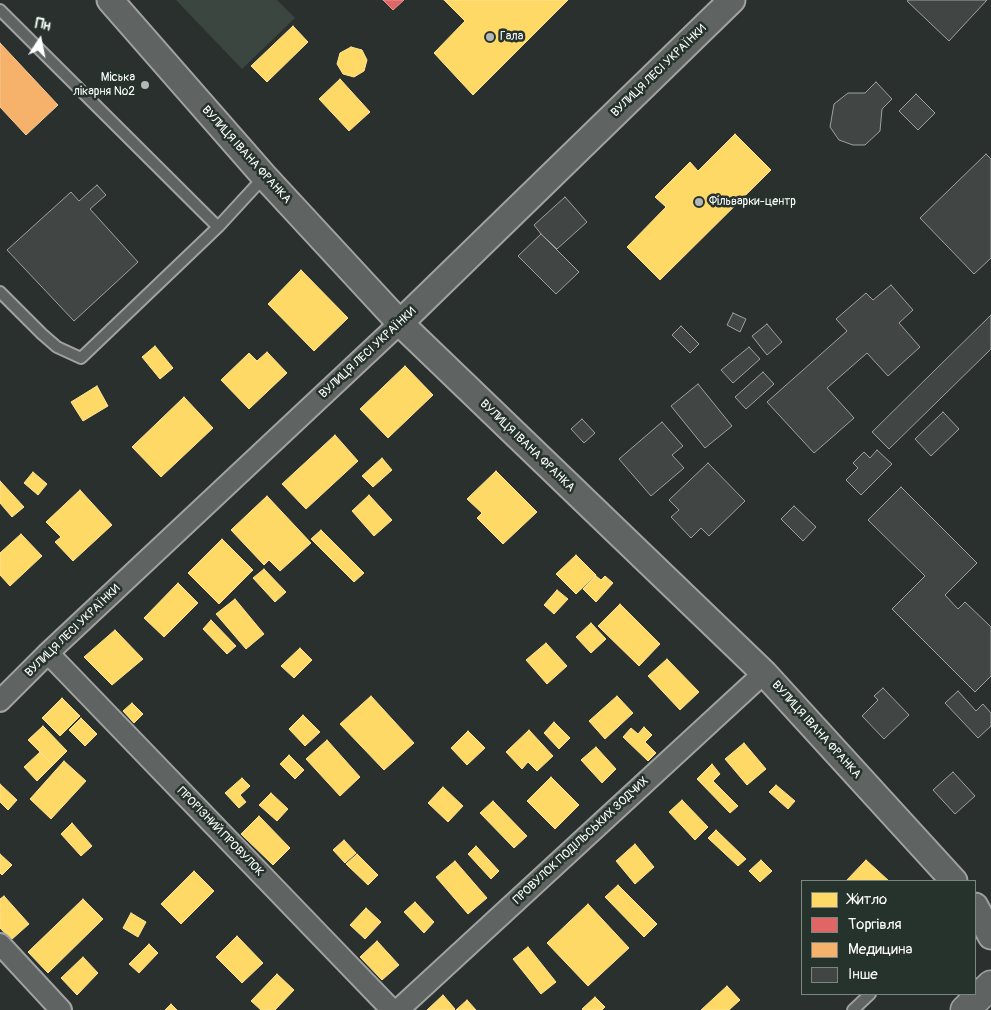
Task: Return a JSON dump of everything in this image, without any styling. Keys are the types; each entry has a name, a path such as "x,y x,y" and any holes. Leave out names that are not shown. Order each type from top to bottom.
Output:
{"main road":[{"path":"965,1010 991,985"}],"street":[{"name":"ВУЛИЦЯ ІВАНА ФРАНКА","path":"110,0 264,176 400,323 764,673 953,880"},
{"name":"ВУЛИЦЯ ЛЕСІ УКРАЇНКИ","path":"0,701 48,653 400,323 732,0"},
{"name":"ПРОРІЗНИЙ ПРОВУЛОК","path":"48,653 392,1010"},
{"name":"ПРОВУЛОК ПОДІЛЬСЬКИХ ЗОДЧИХ","path":"398,1010 764,673"},
{"path":"976,908 991,936"},
{"path":"0,944 61,1010"}],"lane":[{"path":"0,10 218,227"},
{"path":"0,292 57,347 81,358 218,227 264,176"},
{"path":"853,1010 869,995"}],"shaded area":[{"path":"176,0 277,0 295,18 242,69"}],"building: Житло":[{"name":"Гала","path":"444,0 568,0 473,95 434,53 465,21"},
{"path":"293,26 308,42 267,82 251,66"},
{"path":"351,47 362,50 367,60 364,71 354,77 343,74 337,64 340,53"},
{"path":"340,79 370,112 349,131 319,99"},
{"name":"Фільварки-центр","path":"735,134 771,170 660,280 627,247 666,207 655,197 690,162 698,171"},
{"path":"301,270 348,318 314,351 268,304"},
{"path":"155,346 173,368 160,379 142,357"},
{"path":"267,352 287,373 249,409 221,380 249,353 257,361"},
{"path":"405,366 433,395 388,438 360,409"},
{"path":"97,386 108,406 83,421 71,402"},
{"path":"184,397 213,428 161,477 132,447"},
{"path":"335,435 358,461 306,509 282,484"},
{"path":"382,458 392,470 373,487 362,476"},
{"path":"496,471 537,512 503,544 477,518 482,513 467,499"},
{"path":"33,472 47,484 38,495 24,483"},
{"path":"0,481 24,507 12,517 0,503"},
{"path":"80,490 112,525 73,561 55,542 61,537 46,522"},
{"path":"369,495 392,520 374,536 352,511"},
{"path":"267,496 311,543 280,571 269,560 264,565 231,530"},
{"path":"321,530 364,573 354,582 311,539"},
{"path":"21,534 42,556 10,586 0,575 0,553"},
{"path":"222,539 253,570 219,604 188,573"},
{"path":"576,555 596,575 576,594 556,574"},
{"path":"264,569 286,592 275,602 253,578"},
{"path":"596,576 601,580 605,576 613,583 596,602 583,589"},
{"path":"178,583 198,603 164,637 144,618"},
{"path":"557,590 568,599 554,614 544,605"},
{"path":"235,599 264,634 246,649 216,614"},
{"path":"620,604 660,644 639,666 598,626"},
{"path":"211,620 236,646 227,654 203,629"},
{"path":"591,623 606,639 591,653 576,637"},
{"path":"115,630 143,659 112,685 84,657"},
{"path":"546,643 567,666 547,684 526,660"},
{"path":"300,648 312,660 294,678 281,666"},
{"path":"667,659 699,692 680,710 648,676"},
{"path":"371,696 414,743 384,770 340,724"},
{"path":"617,696 633,713 605,739 589,721"},
{"path":"62,698 80,716 60,736 42,718"},
{"path":"132,703 143,714 134,723 123,711"},
{"path":"303,715 320,732 305,746 289,729"},
{"path":"81,718 97,734 85,746 69,730"},
{"path":"554,722 570,738 559,749 544,733"},
{"path":"43,726 67,751 53,765 28,740"},
{"path":"644,727 652,735 645,742 656,753 648,761 623,737 631,728 638,734"},
{"path":"529,730 553,756 537,771 528,762 522,769 506,752"},
{"path":"468,731 485,748 467,765 451,748"},
{"path":"327,740 360,777 340,796 306,759"},
{"path":"744,743 766,769 747,785 725,759"},
{"path":"596,747 616,769 602,783 581,760"},
{"path":"40,752 53,765 37,781 24,767"},
{"path":"289,755 304,770 295,779 280,764"},
{"path":"64,761 86,781 51,819 30,799"},
{"path":"712,764 720,774 713,781 738,806 730,813 697,779"},
{"path":"551,777 579,805 555,829 527,801"},
{"path":"242,778 250,786 240,795 246,802 239,808 225,793"},
{"path":"0,784 17,800 8,810 0,802"},
{"path":"776,785 795,801 788,809 769,792"},
{"path":"443,787 463,806 448,822 428,803"},
{"path":"271,793 288,809 277,821 259,805"},
{"path":"682,800 708,827 695,840 669,812"},
{"path":"493,801 527,836 514,848 480,813"},
{"path":"259,816 290,848 273,865 241,834"},
{"path":"72,823 92,846 81,856 61,834"},
{"path":"716,830 746,859 738,866 708,838"},
{"path":"344,840 356,853 345,863 333,850"},
{"path":"635,844 654,867 635,884 616,861"},
{"path":"476,846 499,871 491,879 468,854"},
{"path":"0,854 12,865 2,875 0,873"},
{"path":"357,854 378,875 368,885 346,864"},
{"path":"761,860 772,871 760,882 749,871"},
{"path":"866,860 888,880 847,880"},
{"path":"455,861 487,898 468,914 436,877"},
{"path":"194,871 214,891 181,924 161,904"},
{"path":"618,885 657,924 644,937 605,897"},
{"path":"4,896 29,924 11,940 0,928 0,899"},
{"path":"83,899 103,919 48,973 28,952"},
{"path":"415,902 434,922 424,933 404,912"},
{"path":"588,904 629,948 588,986 547,943"},
{"path":"366,908 381,922 365,939 350,925"},
{"path":"131,913 146,922 138,937 123,928"},
{"path":"237,936 263,963 242,983 216,957"},
{"path":"377,941 399,965 382,980 360,957"},
{"path":"149,944 158,953 139,973 129,964"},
{"path":"528,947 556,982 541,994 513,959"},
{"path":"83,957 98,973 77,995 61,978"},
{"path":"277,974 294,990 275,1010 261,1010 251,1001"},
{"path":"727,986 740,1000 729,1010 701,1010"},
{"path":"443,995 454,1010 427,1010"},
{"path":"595,997 605,1007 602,1010 582,1009"},
{"path":"467,1000 476,1010 456,1010"},
{"path":"171,1004 177,1010 165,1010"}],"building: Торгівля":[{"path":"383,0 404,0 393,10"}],"building: Медицина":[{"path":"0,43 58,105 26,135 0,107"}],"building: Інше":[{"path":"987,0 949,41 907,1"},
{"path":"876,82 892,99 882,109 880,131 865,145 853,145 839,140 830,127 834,104 848,93 865,93"},
{"path":"916,94 935,113 918,130 899,111"},
{"path":"986,154 991,159 991,258 974,274 920,218"},
{"path":"97,185 106,195 90,209 138,262 74,321 7,250 71,192 79,201"},
{"path":"565,197 587,222 557,249 534,225"},
{"path":"541,234 579,272 556,294 518,256"},
{"path":"891,285 913,310 899,323 920,347 888,376 867,353 827,388 854,418 814,453 767,402 847,331 836,319 866,293 873,300"},
{"path":"733,313 746,319 740,332 727,325"},
{"path":"991,315 991,349 889,449 872,432"},
{"path":"767,324 782,342 767,355 752,336"},
{"path":"681,326 699,344 690,353 672,335"},
{"path":"749,347 760,359 733,383 721,370"},
{"path":"763,372 774,384 746,409 735,397"},
{"path":"698,384 732,426 705,448 671,406"},
{"path":"943,412 959,429 931,456 915,439"},
{"path":"582,419 595,433 584,443 571,429"},
{"path":"662,422 683,446 672,455 684,468 651,496 619,459"},
{"path":"877,450 892,464 861,495 846,480 858,468 853,463 864,452 870,458"},
{"path":"708,463 745,501 709,536 701,528 691,538 671,517 679,510 669,500"},
{"path":"901,487 977,563 945,595 958,609 965,602 991,627 991,676 975,692 892,609 925,576 868,520"},
{"path":"794,506 816,527 803,541 781,519"},
{"path":"883,688 909,715 884,739 862,716 878,700 874,696"},
{"path":"958,691 976,711 983,704 991,713 991,726 978,738 945,703"},
{"path":"953,772 975,796 955,814 933,790"}],"place":[{"name":"Гала","path":"490,37"},
{"name":"Міська лікарня №2","path":"145,85"},
{"name":"Фільварки-центр","path":"699,202"}]}
